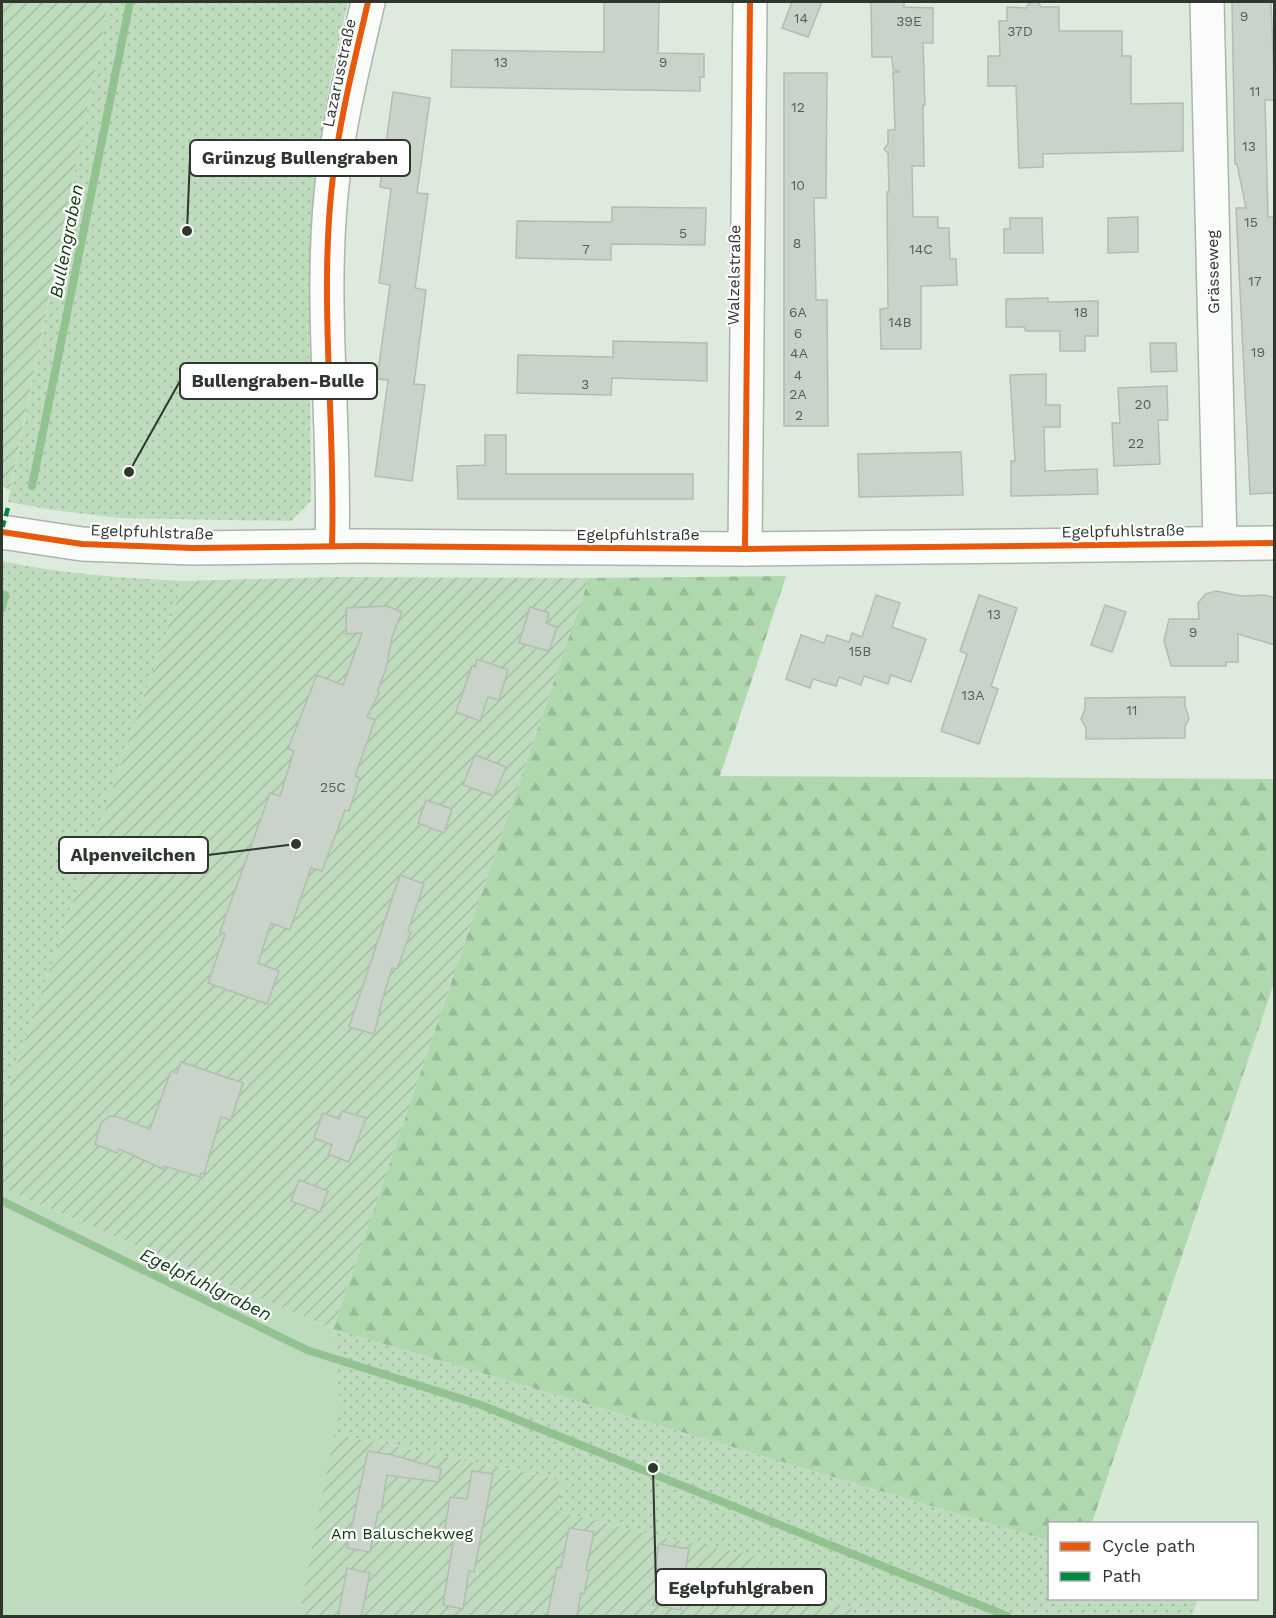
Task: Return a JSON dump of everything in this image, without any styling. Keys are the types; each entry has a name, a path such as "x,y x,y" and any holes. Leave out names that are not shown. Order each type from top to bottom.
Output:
{"street":[{"name":"Lazarusstraße","path":"332,546 327,265 333,176 347,94 369,2"},
{"name":"Walzelstraße","path":"745,549 750,2"},
{"name":"Grässeweg","path":"1207,2 1220,543"},
{"name":"Egelpfuhlstraße","path":"2,532 82,543 193,548 332,546 745,549 1275,543"}],"shaded area":[{"path":"1274,983 1274,1616 1192,1616 1198,1600 1258,1600 1258,1522 1093,1522"}],"green space":[{"path":"2,2 109,2 10,490 2,486"},
{"path":"109,2 348,2 327,100 314,200 310,312 311,501 291,521 119,518 8,502"},
{"path":"2,561 115,577 184,581 2,1107"},
{"path":"786,576 720,776 1274,779 1274,983 1092,1522 1048,1522 1048,1541 333,1329 589,578"},
{"path":"335,577 589,578 333,1329 2,1188 2,1107 184,581"},
{"path":"2,1188 333,1329 340,1406 299,1616 2,1616"},
{"path":"333,1329 1048,1541 1048,1600 1198,1600 1192,1616 866,1616 851,1614 851,1607 754,1590 760,1558 656,1536 558,1511 562,1483 551,1478 334,1434 340,1406"},
{"name":"Am Baluschekweg","path":"334,1434 551,1478 562,1482 558,1511 656,1536 760,1557 755,1590 851,1607 851,1614 866,1616 299,1616"}],"building":[{"path":"604,2 659,2 658,53 704,54 704,77 700,77 700,91 451,87 452,50 604,52"},
{"path":"792,2 822,2 808,37 782,28"},
{"path":"871,2 904,2 904,7 933,8 933,43 923,43 924,166 912,166 913,217 938,217 938,228 949,228 950,259 956,259 957,285 921,286 921,349 881,349 880,309 888,308 887,192 889,192 888,153 884,149 888,144 888,130 895,130 893,72 900,72 893,69 892,57 872,57"},
{"path":"1030,2 1038,2 1041,7 1059,7 1059,31 1122,31 1122,56 1131,56 1131,104 1183,103 1183,151 1043,154 1043,167 1019,168 1016,86 988,86 988,56 1000,56 999,21 1007,21 1007,7 1026,8"},
{"path":"1232,2 1271,2 1275,100 1265,100 1268,217 1275,217 1275,493 1250,494 1236,208 1246,208 1237,164 1235,164"},
{"path":"784,73 827,73 826,198 814,198 816,300 827,300 828,426 784,426"},
{"path":"393,92 430,98 417,193 428,194 415,288 426,290 414,384 425,385 412,481 375,476 388,380 377,379 390,285 379,283 391,189 380,187"},
{"path":"612,207 706,208 705,245 611,244 611,260 516,258 517,221 612,222"},
{"path":"1138,217 1138,252 1108,253 1108,218"},
{"path":"1010,218 1042,218 1043,253 1004,253 1004,229 1010,229"},
{"path":"1048,298 1048,302 1098,301 1098,336 1085,336 1085,351 1060,351 1060,331 1026,331 1024,327 1006,327 1006,299"},
{"path":"613,341 707,343 707,381 612,378 611,395 517,393 518,355 613,357"},
{"path":"1150,343 1176,343 1177,371 1151,372"},
{"path":"1046,374 1046,405 1060,405 1060,427 1044,427 1045,471 1097,469 1098,494 1011,496 1011,461 1015,461 1010,375"},
{"path":"1167,386 1168,420 1158,420 1160,464 1114,466 1112,423 1120,423 1118,388"},
{"path":"485,435 506,435 506,474 693,474 693,499 458,499 457,466 485,465"},
{"path":"961,452 963,495 859,497 858,454"},
{"path":"1216,591 1241,596 1264,595 1275,598 1275,645 1238,634 1238,662 1226,662 1226,666 1171,666 1164,641 1169,619 1199,619 1198,603 1206,594"},
{"path":"876,595 900,603 892,627 926,639 911,682 891,675 888,684 864,676 861,685 839,677 836,686 813,679 810,688 786,679 801,635 824,643 827,635 849,642 852,633 862,637"},
{"path":"979,595 1017,608 991,686 998,689 979,744 941,731 967,654 960,651"},
{"path":"1105,605 1126,612 1112,652 1091,645"},
{"path":"387,606 402,612 392,637 379,693 367,717 375,720 355,776 360,778 349,811 345,810 322,871 311,868 290,930 271,923 258,963 279,971 267,1004 208,983 225,934 220,932 270,793 280,796 294,751 288,749 317,675 343,685 362,633 346,634 346,608"},
{"path":"530,607 549,613 546,623 557,627 549,651 519,643"},
{"path":"477,659 508,670 499,700 488,697 480,721 456,712 472,666 475,667"},
{"path":"1185,697 1189,718 1185,727 1185,738 1086,739 1086,728 1081,719 1085,709 1085,698"},
{"path":"475,755 506,767 494,796 463,785"},
{"path":"426,800 452,809 444,833 418,823"},
{"path":"400,875 424,884 408,931 411,932 397,969 392,968 374,1034 349,1027"},
{"path":"181,1062 243,1083 231,1120 221,1117 204,1174 201,1173 200,1177 164,1166 163,1169 119,1149 117,1153 95,1144 101,1123 110,1116 150,1129 171,1071 177,1073"},
{"path":"342,1111 366,1118 349,1162 328,1154 332,1145 314,1138 323,1113 339,1119"},
{"path":"299,1180 328,1191 320,1212 291,1201"},
{"path":"368,1451 392,1455 441,1469 439,1482 387,1475 381,1512 378,1512 370,1552 347,1548"},
{"path":"472,1471 493,1474 474,1572 469,1571 463,1609 443,1605 454,1537 444,1535 450,1497 467,1499"},
{"path":"569,1528 594,1532 586,1570 589,1571 584,1594 581,1593 577,1617 547,1617 557,1567 561,1568"},
{"path":"659,1544 689,1549 681,1610 653,1605 660,1569 655,1568"},
{"path":"347,1568 370,1573 361,1617 338,1617"}],"waterway":[{"name":"Bullengraben","path":"32,486 130,2"},
{"name":"Bullengraben","path":"2,608 5,595"},
{"name":"Egelpfuhlgraben","path":"2,1201 307,1350 481,1405 1007,1616"}],"marked path":[{"path":"2,529 8,508"}],"cycle path":[{"path":"332,546 333,500 327,315 329,222 340,132 368,2"},
{"path":"745,549 750,2"},
{"path":"2,532 82,544 193,548 360,546 745,549 1274,543"}],"place":[{"name":"Grünzug Bullengraben","path":"187,231"},
{"name":"Bullengraben-Bulle","path":"129,472"},
{"name":"Alpenveilchen","path":"296,844"},
{"name":"Egelpfuhlgraben","path":"653,1468"}]}
